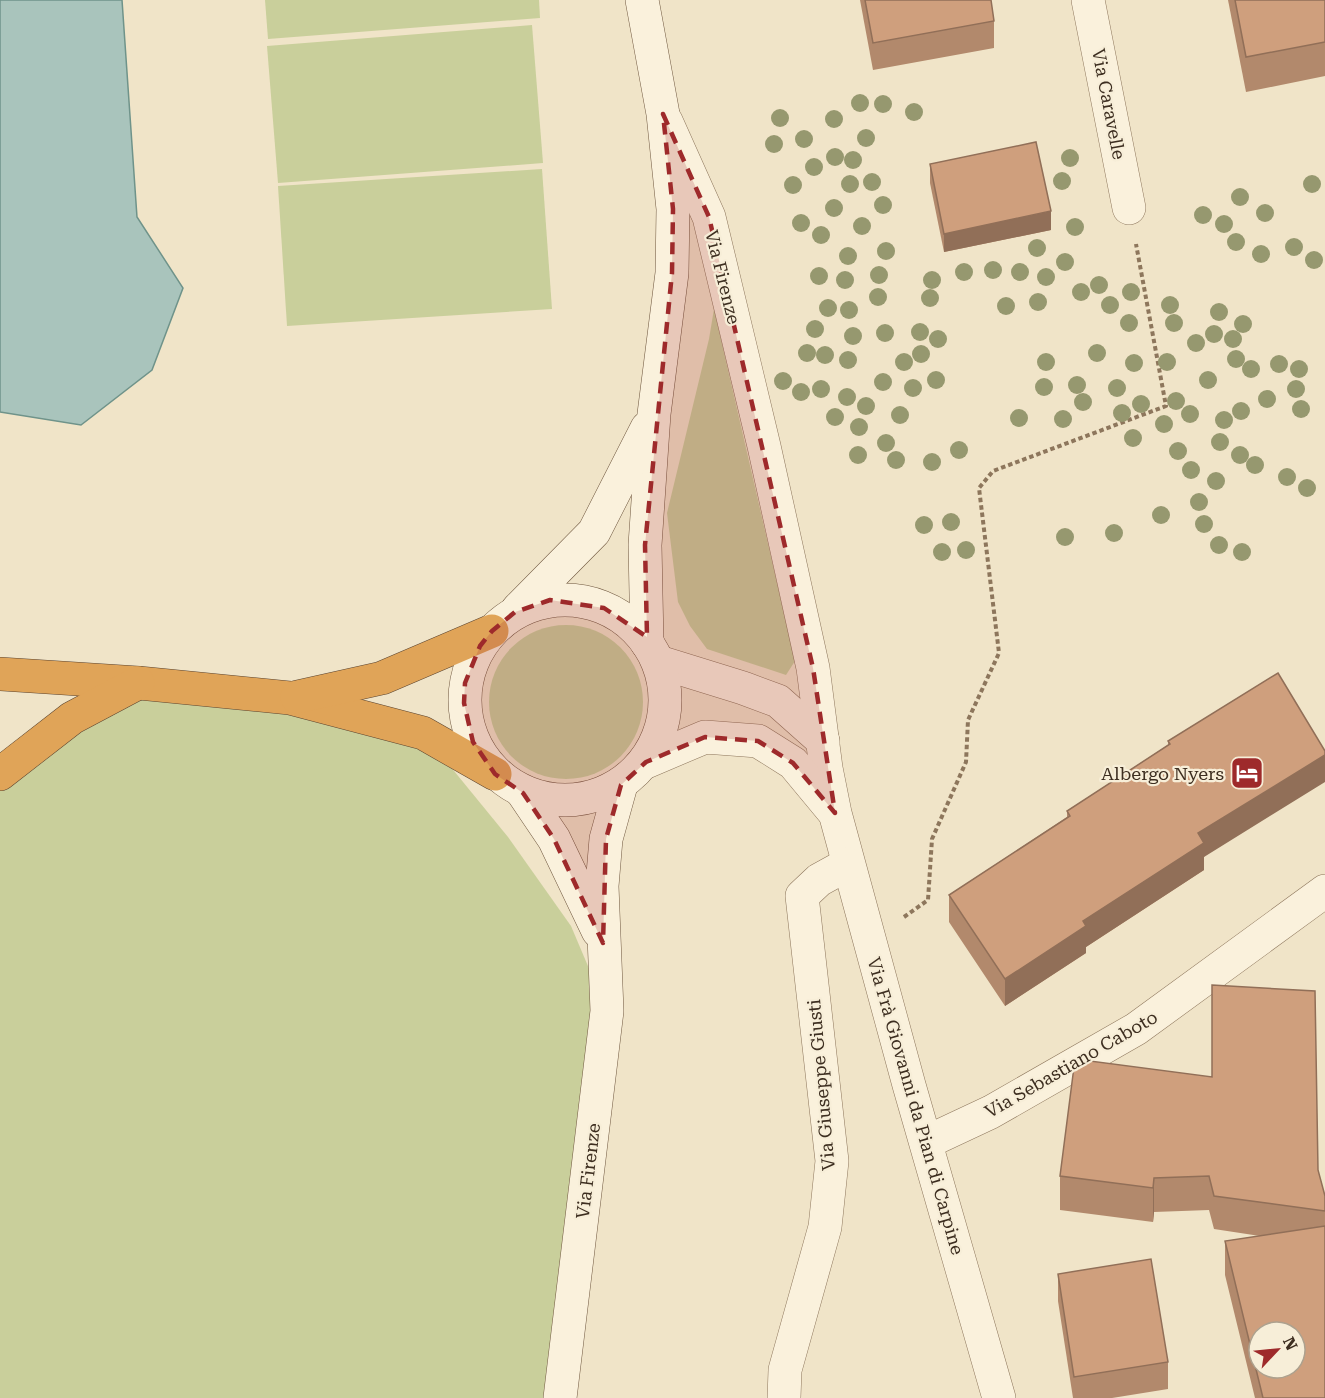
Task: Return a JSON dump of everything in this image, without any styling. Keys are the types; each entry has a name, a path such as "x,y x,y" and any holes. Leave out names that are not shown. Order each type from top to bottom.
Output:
{"highway":[{"path":"290,698 382,678 504,622"},
{"path":"0,674 139,683 290,698 423,733 495,774"},
{"path":"0,774 72,718 139,683"}],"street":[{"path":"642,0 663,114 672,209 672,273 654,414 645,544 653,652 666,696 663,720 661,731 646,762 621,785 590,799 578,800 556,801 523,793 495,774 473,742 466,723 464,703 465,683 471,665 480,646 594,532 654,414"},
{"name":"Via Caravelle","path":"1088,0 1129,208"},
{"name":"Via Firenze","path":"663,114 709,217 765,446 813,668 823,741"},
{"path":"504,622 550,600 569,599 587,602 621,617 636,628 653,652 778,701 823,741"},
{"name":"Via Frà Giovanni da Pian di Carpine","path":"646,762 705,737 758,741 793,763 835,813"},
{"name":"Via Frà Giovanni da Pian di Carpine","path":"823,741 835,813 848,864 999,1398"},
{"name":"Via Firenze","path":"560,1398 607,1011 602,886 606,839 621,785"},
{"name":"Via Firenze","path":"523,793 554,839 603,943"},
{"name":"Via Giuseppe Giusti","path":"784,1398 785,1370 825,1227 832,1161 802,896 819,880 848,864"},
{"name":"Via Sebastiano Caboto","path":"927,1142 991,1112 1136,1029 1325,891"}],"path":[{"path":"869,942 928,900 933,839 966,762 968,720 999,653 979,488 993,471 1166,406 1129,208"}],"highlighted area":[{"path":"663,114 709,217 813,668 835,813 793,763 758,741 705,737 646,762 621,785 606,839 603,943 554,839 523,793 495,774 473,742 464,703 465,683 480,646 492,631 515,612 550,600 604,608 647,637 645,545 672,273 673,209"}],"green space":[{"path":"265,0 539,0 540,18 268,39"},
{"path":"532,25 543,163 278,183 267,46"},
{"path":"542,169 552,309 287,326 278,186"},
{"path":"714,309 795,661 786,675 707,649 690,626 678,602 667,513 709,339"},
{"path":"566,625 595,631 609,638 620,648 630,659 637,673 643,702 637,731 630,745 620,756 609,766 595,773 566,779 537,773 523,766 512,756 502,745 495,731 489,702 495,673 502,659 512,648 523,638 537,631"},
{"path":"139,683 423,733 508,837 571,926 607,1011 560,1398 0,1398 0,774"}],"water":[{"path":"0,0 122,0 137,217 183,288 152,370 81,425 0,412"}],"building":[{"path":"865,0 991,0 994,21 873,43"},
{"path":"1235,0 1325,0 1325,42 1246,57"},
{"path":"1036,142 1051,211 944,234 930,164"},
{"path":"1278,673 1325,751 1325,755 1198,833 1204,843 1083,921 1086,926 1005,979 949,895 1070,816 1067,811 1170,744 1168,741"},
{"path":"1212,985 1315,991 1318,1170 1325,1196 1325,1211 1214,1196 1209,1176 1154,1178 1153,1188 1060,1176 1075,1059 1212,1077"},
{"path":"1325,1226 1325,1398 1263,1398 1259,1380 1307,1380 1307,1320 1247,1320 1247,1332 1225,1241"},
{"path":"1151,1259 1168,1362 1074,1377 1058,1274"}],"place":[{"name":"Albergo Nyers","path":"1247,773"}]}
